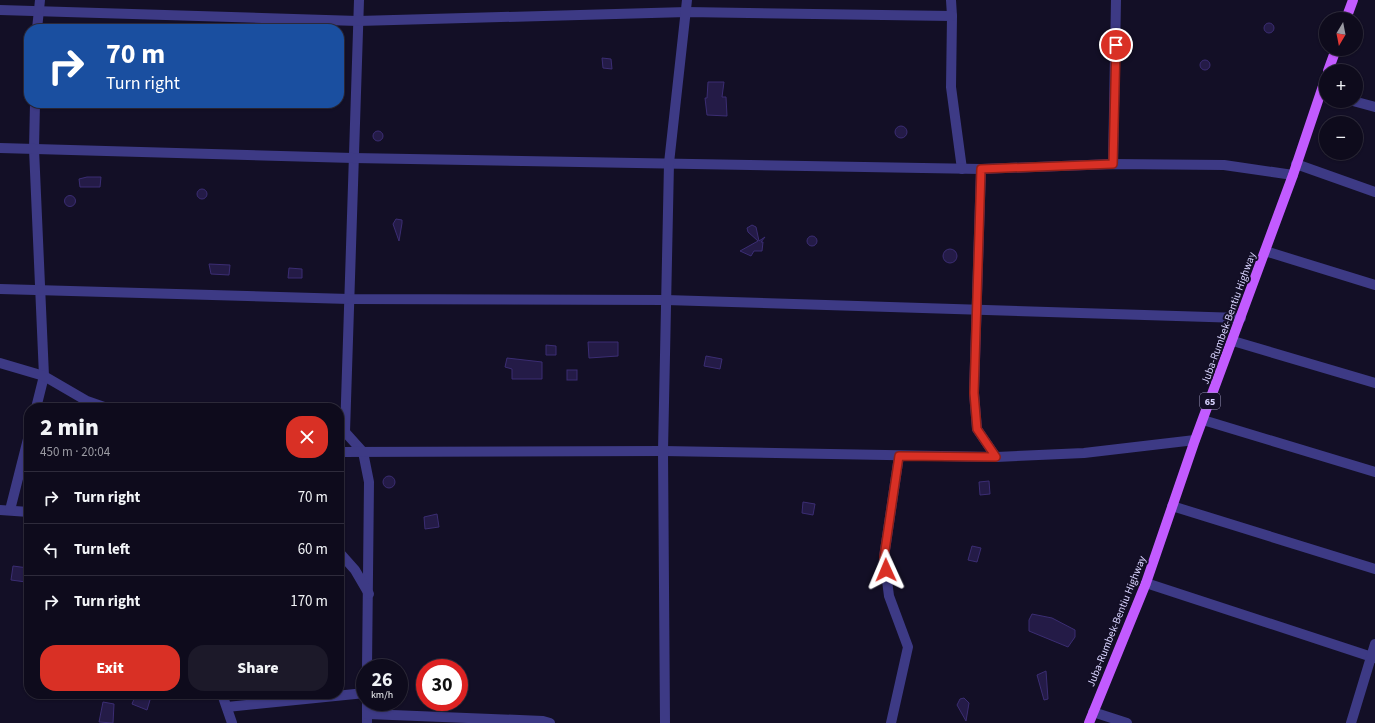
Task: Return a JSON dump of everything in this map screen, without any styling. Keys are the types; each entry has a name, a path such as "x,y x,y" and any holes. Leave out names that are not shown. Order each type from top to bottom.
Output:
{"main road":[{"path":"1349,12 1353,0"},
{"name":"Juba-Rumbek-Bentiu Highway","path":"1090,723 1093,712 1146,583 1195,440 1233,341 1319,104"}],"street":[{"path":"37,24 40,0"},
{"path":"359,0 344,432 363,452 370,482 367,659"},
{"path":"665,723 663,451 669,163 687,12 687,0"},
{"path":"951,0 951,87 962,169"},
{"path":"1113,164 1116,0"},
{"path":"0,10 358,21 687,12 952,16"},
{"path":"1363,104 1375,107"},
{"path":"35,108 34,149 44,376 37,403"},
{"path":"0,148 353,158 962,169 1113,164 1224,165 1293,175"},
{"path":"1296,164 1375,192"},
{"path":"981,169 978,310 974,393 977,429 996,457"},
{"path":"1265,251 1375,285"},
{"path":"0,289 349,299 666,300 1241,318"},
{"path":"1233,341 1375,383"},
{"path":"0,363 44,376 93,403"},
{"path":"1203,420 1375,472"},
{"path":"344,452 663,451 996,457 1084,453 1195,440"},
{"path":"24,451 5,510 24,512"},
{"path":"891,723 908,647 889,596 884,557 899,456"},
{"path":"1172,506 1375,569"},
{"path":"344,558 355,570 369,594"},
{"path":"1146,583 1373,657"},
{"path":"1351,723 1373,657 1375,644"},
{"path":"344,695 356,694"},
{"path":"224,699 232,723"},
{"path":"227,708 310,699"},
{"path":"1093,712 1127,723"},
{"path":"367,719 543,721 550,723"}],"building":[{"path":"1267,23 1271,23 1273,24 1273,32 1267,33 1264,30 1264,26"},
{"path":"602,58 611,59 612,69 603,68"},
{"path":"1203,60 1207,60 1209,61 1209,69 1203,70 1200,67 1200,63"},
{"path":"708,82 724,82 722,97 726,97 727,116 707,115 705,98 707,98"},
{"path":"899,126 903,126 907,132 903,138 899,138 895,134 895,130"},
{"path":"378,131 383,136 378,141 373,136"},
{"path":"87,177 101,177 100,187 80,187 79,179"},
{"path":"200,189 204,189 206,190 206,198 200,199 197,196 197,192"},
{"path":"70,195 74,197 76,201 74,205 70,207 66,205 64,201 66,197"},
{"path":"396,219 402,220 399,241 393,224"},
{"path":"752,225 756,227 759,241 765,237 761,242 763,242 762,251 754,251 751,256 740,251 758,241 748,232 747,228"},
{"path":"810,236 814,236 816,237 816,245 810,246 807,243 807,239"},
{"path":"950,249 955,251 957,256 955,261 950,263 945,261 943,256 945,251"},
{"path":"209,264 230,265 229,275 211,274"},
{"path":"289,268 302,269 302,278 288,278"},
{"path":"588,342 618,342 618,356 589,358"},
{"path":"546,345 556,346 556,355 546,355"},
{"path":"706,356 722,359 720,369 704,366"},
{"path":"507,358 542,362 542,379 512,379 512,369 505,367"},
{"path":"567,370 577,370 577,380 567,380"},
{"path":"387,476 391,476 395,482 391,488 387,488 383,484 383,480"},
{"path":"989,481 990,494 980,495 979,482"},
{"path":"803,502 815,504 813,515 802,513"},
{"path":"437,514 439,527 425,529 424,517"},
{"path":"972,546 981,548 977,562 968,560"},
{"path":"13,566 24,567 24,582 11,580"},
{"path":"1032,614 1052,618 1075,630 1075,637 1068,647 1029,631 1029,620"},
{"path":"1046,671 1048,699 1044,700 1037,675"},
{"path":"964,698 969,703 966,721 957,705 960,699"},
{"path":"134,699 150,700 147,710 132,704"},
{"path":"103,702 114,704 113,723 99,722"}],"route":[{"path":"886,570 884,557 899,456 996,457 977,429 974,393 978,310 981,169 1113,164 1116,45"}]}
